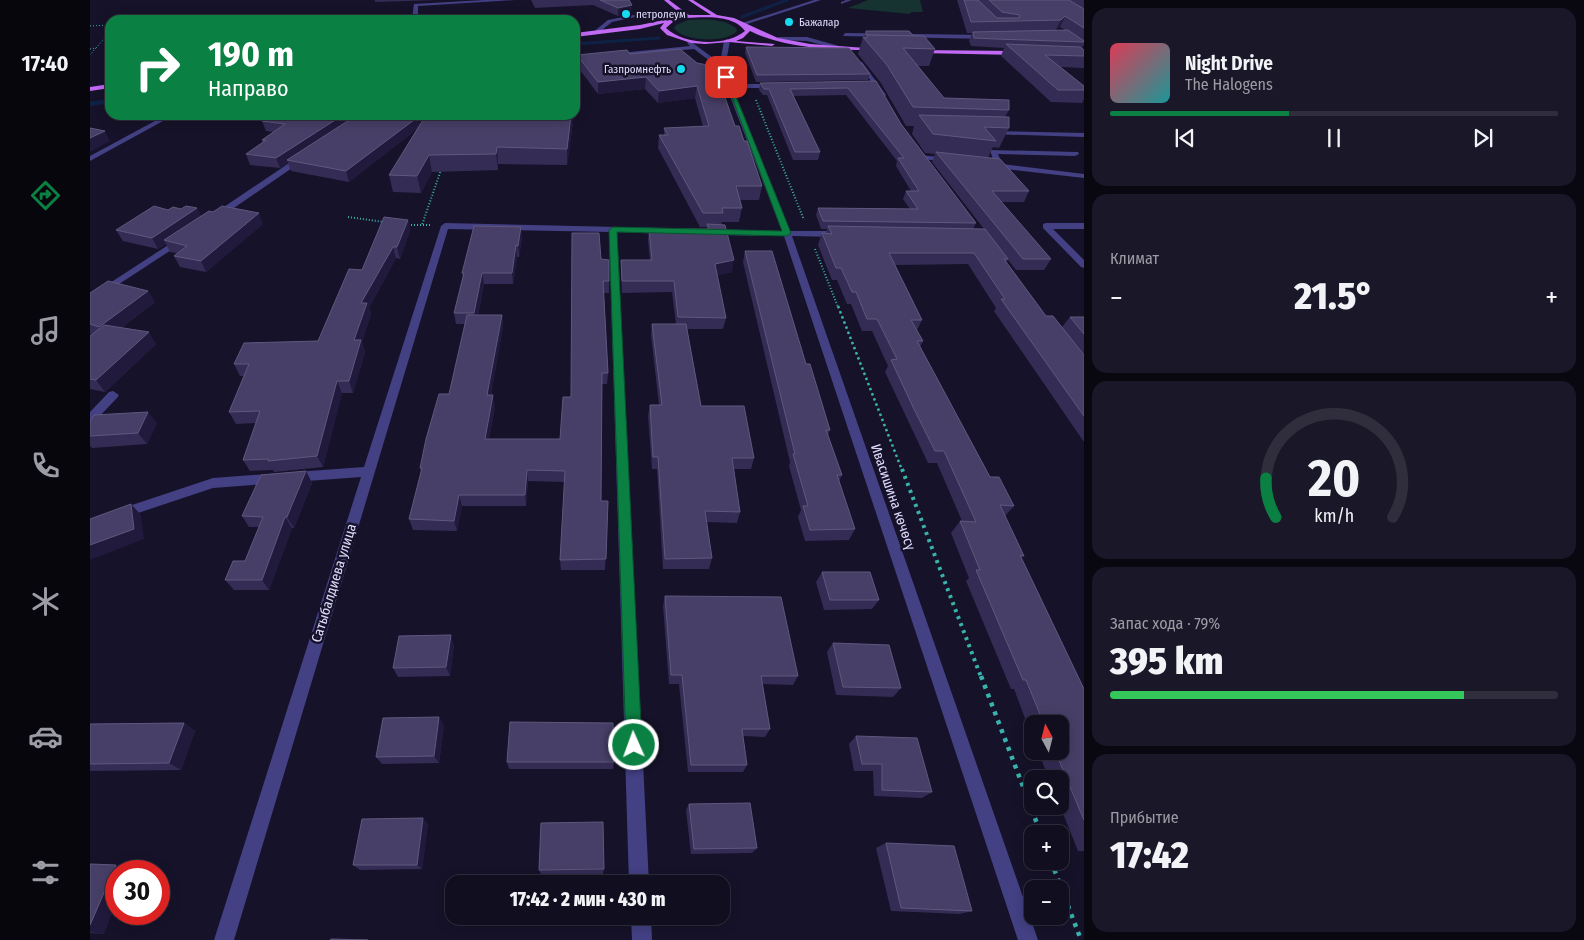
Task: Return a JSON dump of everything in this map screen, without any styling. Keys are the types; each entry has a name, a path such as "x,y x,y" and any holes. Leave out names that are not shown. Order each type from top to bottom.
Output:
{"main road":[{"path":"666,0 686,15"},
{"path":"690,0 719,17 744,25 760,35 796,44 845,48"},
{"path":"668,34 663,28 667,22 686,15 719,17"},
{"path":"580,34 640,27 672,20"},
{"path":"727,41 745,35 748,31 744,25"},
{"path":"605,32 646,32"},
{"path":"661,33 684,40 889,50"},
{"path":"908,50 1026,54"},
{"path":"90,88 105,86"}],"street":[{"path":"415,15 416,5 513,0"},
{"path":"744,25 819,0"},
{"path":"843,3 850,0"},
{"path":"595,33 610,21 659,11 686,15"},
{"path":"845,35 988,37 985,35 994,35"},
{"path":"678,52 684,40 695,47 723,76 750,86 789,85"},
{"path":"723,76 727,41"},
{"path":"604,56 678,52 695,47"},
{"path":"845,48 876,84 886,100"},
{"name":"Ивасишина көчөсү","path":"723,76 787,233 1028,940"},
{"path":"867,84 876,84"},
{"path":"90,159 162,120"},
{"path":"980,132 1084,135"},
{"path":"205,223 312,152"},
{"path":"999,166 993,152 1075,154"},
{"path":"928,165 919,153 958,161"},
{"path":"982,164 1084,176"},
{"path":"444,226 671,231"},
{"name":"Сатыбалдиева улица","path":"224,940 444,226"},
{"path":"1084,226 1046,226 1084,265"},
{"path":"613,230 639,875"},
{"path":"700,231 848,234"},
{"path":"90,300 189,234"},
{"path":"90,419 113,395"},
{"path":"90,524 213,483 368,472"},
{"path":"641,925 642,940"}],"path":[{"path":"90,26 105,25"},
{"path":"90,55 105,38"},
{"path":"90,49 96,48"},
{"path":"750,86 879,410 1038,825"},
{"path":"422,225 443,165"},
{"path":"348,217 387,223"},
{"path":"397,224 444,226"},
{"path":"1054,870 1081,940"}],"green space":[{"path":"868,0 920,0 923,12 911,12 910,14 848,8"},
{"path":"707,19 725,22 736,28 737,31 724,38 705,39 686,36 674,28 676,25 688,20"}],"building":[{"path":"600,0 629,0 632,5 618,8"},
{"path":"964,0 978,0 997,18 1019,18 1020,15 1002,12 989,0 1069,0 1084,9 1084,28 1065,16 1061,20 971,22"},
{"path":"1068,30 1084,42 974,38 973,32"},
{"path":"866,31 909,31 914,36 866,35"},
{"path":"867,35 924,36 935,49 903,48 944,98 1009,100 1009,110 913,107 887,65 863,37 867,38"},
{"path":"1006,44 1080,47 1084,50 1084,56 1045,55 1084,86 1084,90 1058,90"},
{"path":"746,47 849,48 870,74 757,75"},
{"path":"680,49 697,63 713,66 728,78 729,82 720,83 735,126 739,126 744,141 747,141 762,186 736,186 742,208 722,208 723,213 703,213 659,135 668,135 664,128 709,126 697,86 659,91 646,77 598,82 580,59 580,55 627,50 630,54"},
{"path":"876,81 901,124 976,223 823,221 818,208 918,209 906,191 919,191 898,158 904,158 848,88 790,89 820,152 795,152 769,89 764,89 760,83"},
{"path":"919,115 1009,117 1009,128 984,127 996,141 933,134"},
{"path":"335,120 276,158 246,154 285,124 262,121"},
{"path":"349,120 414,120 346,171 287,160"},
{"path":"423,120 570,120 567,149 497,147 496,154 429,155 417,176 389,175"},
{"path":"90,128 105,131 90,138"},
{"path":"936,152 1000,159 1029,191 992,191 1051,259 1023,259"},
{"path":"154,206 168,210 173,207 181,209 186,206 197,208 152,238 116,230"},
{"path":"222,206 259,213 201,261 174,256 187,246 164,240 209,211 213,212"},
{"path":"384,217 408,220 397,247 393,247 361,303 367,303 354,340 361,340 349,381 337,381 317,456 268,461 268,459 243,460 260,411 229,412 249,364 234,364 244,343 318,341 349,269 362,270"},
{"path":"707,224 725,225 734,260 715,264 726,318 678,317 674,281 622,281 621,260 652,260 649,229 709,229"},
{"path":"474,226 521,227 512,273 482,273 474,313 454,313 464,273 462,273"},
{"path":"828,226 985,229 1008,259 1004,259 1046,316 1053,316 1084,355 1084,416 1001,299 1005,299 974,253 889,253 922,320 911,320 923,341 917,341 990,477 999,477 1014,506 1000,505 1024,556 1020,555 1084,689 1084,820 1069,784 1069,770 1063,770 1059,760 1069,760 1069,715 1040,715 1026,680 1023,680 976,570 980,570 960,521 976,522 944,451 935,451 913,407 891,360 897,359 877,319 867,319 856,292 852,292 841,268 836,268 822,233 832,234"},
{"path":"572,233 599,233 601,259 609,260 609,281 603,281 608,373 602,373 601,501 608,501 606,559 560,560 565,471 527,470 525,495 459,495 454,521 409,519 422,468 420,468 426,439 439,394 449,394 467,315 502,315 487,395 493,395 485,439 560,439 563,397 571,397"},
{"path":"745,251 772,251 806,364 810,364 830,430 826,430 842,475 837,475 855,529 810,530 803,506 808,506 793,454 795,454"},
{"path":"108,281 148,291 99,327 90,324 90,293"},
{"path":"1070,317 1084,317 1084,334"},
{"path":"652,324 686,324 701,406 744,406 754,458 732,458 740,512 705,511 712,558 665,559 658,457 653,457 650,405 662,405"},
{"path":"104,325 149,332 96,380 90,379 90,336"},
{"path":"148,412 138,433 90,436 90,422 94,415"},
{"path":"306,471 287,517 285,517 262,580 225,580 233,561 245,561 263,517 242,516 261,475"},
{"path":"131,504 134,529 90,545 90,519"},
{"path":"822,572 870,572 879,600 830,600"},
{"path":"665,596 781,597 798,676 761,676 770,729 742,729 747,765 691,765 682,675 671,675"},
{"path":"451,635 446,667 393,668 399,636"},
{"path":"833,643 889,645 901,688 843,687"},
{"path":"439,717 434,756 376,757 383,718"},
{"path":"510,722 613,723 614,762 507,762"},
{"path":"184,723 169,763 90,764 90,724"},
{"path":"856,736 917,738 932,792 882,790 882,764 862,764"},
{"path":"750,803 757,848 694,849 689,804"},
{"path":"423,818 417,865 353,865 362,819"},
{"path":"603,822 604,869 539,870 541,823"},
{"path":"886,843 954,846 972,911 901,908"},
{"path":"90,864 105,865 105,890 90,925"},
{"path":"331,939 368,940 330,940"}],"waterway":[{"path":"742,17 787,0"},
{"path":"580,44 659,38"},
{"path":"90,104 105,102"}],"place":[{"name":"петролеум","path":"626,14"},
{"name":"Бажалар","path":"789,22"},
{"name":"Газпромнефть","path":"681,69"}],"route":[{"path":"634,745 613,230 787,233 726,77"}]}
